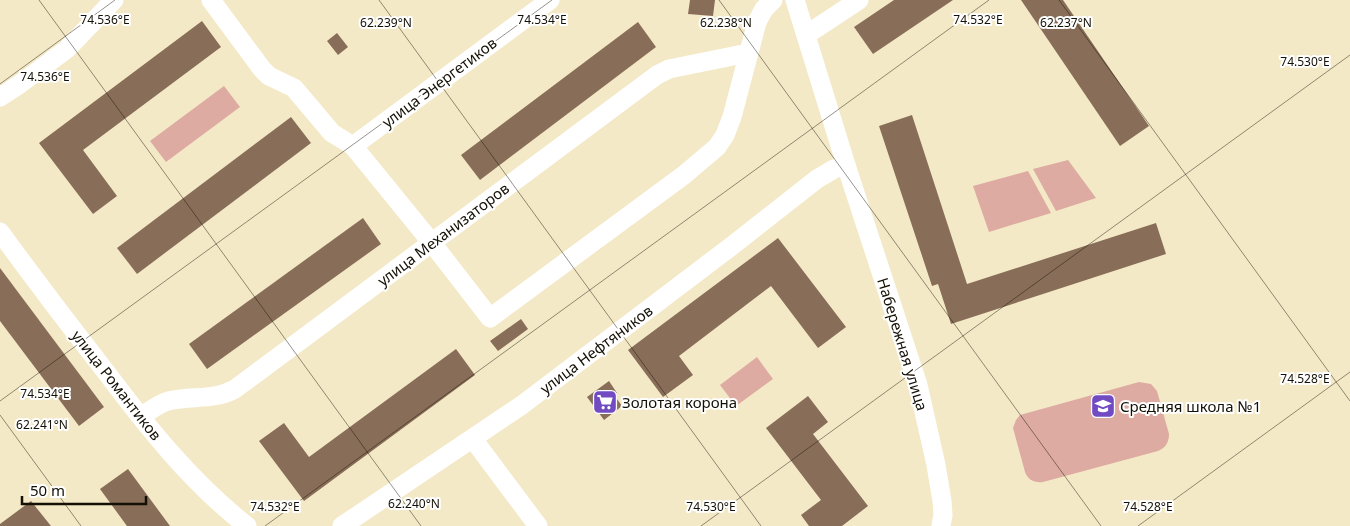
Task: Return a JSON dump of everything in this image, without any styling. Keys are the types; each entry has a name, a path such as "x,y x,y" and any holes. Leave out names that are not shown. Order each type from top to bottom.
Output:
{"street":[{"path":"0,97 67,49 114,0"},
{"path":"211,0 262,69 269,76 294,88 332,133 352,146 432,243 490,318 684,175 717,147 725,135 732,117 757,22 764,9 772,0"},
{"name":"улица Энергетиков","path":"352,146 550,0"},
{"name":"Набережная улица","path":"795,0 846,165 918,384 941,492 943,515 941,526"},
{"path":"806,35 858,0"},
{"name":"улица Механизаторов","path":"140,418 169,401 217,397 235,389 657,75 669,69 748,53"},
{"name":"улица Нефтяников","path":"342,526 473,439 568,370 817,179 834,169 846,165"},
{"name":"улица Романтиков","path":"0,232 140,418 214,500 247,526"},
{"path":"473,439 538,526"}],"shaded area":[{"path":"224,86 240,107 166,162 150,141"},
{"path":"1068,160 1096,198 1056,211 1033,169"},
{"path":"1028,171 1051,213 989,232 973,186"},
{"path":"757,357 773,379 736,406 720,385"},
{"path":"1139,382 1151,384 1157,391 1169,434 1167,443 1163,448 1158,451 1043,482 1034,481 1028,477 1013,428 1020,415"}],"building":[{"path":"690,0 715,0 713,16 688,14"},
{"path":"894,0 953,0 873,54 854,27"},
{"path":"1021,0 1063,0 1149,126 1120,146"},
{"path":"202,21 221,47 83,150 117,196 93,214 39,143"},
{"path":"638,22 656,47 480,180 461,155"},
{"path":"337,33 348,47 338,55 327,41"},
{"path":"912,115 967,284 1156,223 1166,254 951,324 938,284 932,286 879,126"},
{"path":"291,117 311,143 137,274 117,248"},
{"path":"363,218 381,244 207,369 189,344"},
{"path":"778,238 846,327 818,348 771,286 679,356 693,375 663,397 628,350"},
{"path":"0,268 104,407 79,426 0,321"},
{"path":"521,319 528,329 498,351 490,341"},
{"path":"456,349 475,375 304,501 259,441 284,423 309,457"},
{"name":"Золотая корона","path":"609,381 617,393 614,395 622,406 604,420 587,397"},
{"path":"808,396 828,422 813,434 868,506 842,526 809,526 801,515 821,500 766,428"},
{"path":"128,469 170,526 127,526 100,489"},
{"path":"31,501 51,526 0,526 0,524"}],"place":[{"name":"Золотая корона","path":"605,402"},
{"name":"Средняя школа №1","path":"1103,406"}]}
